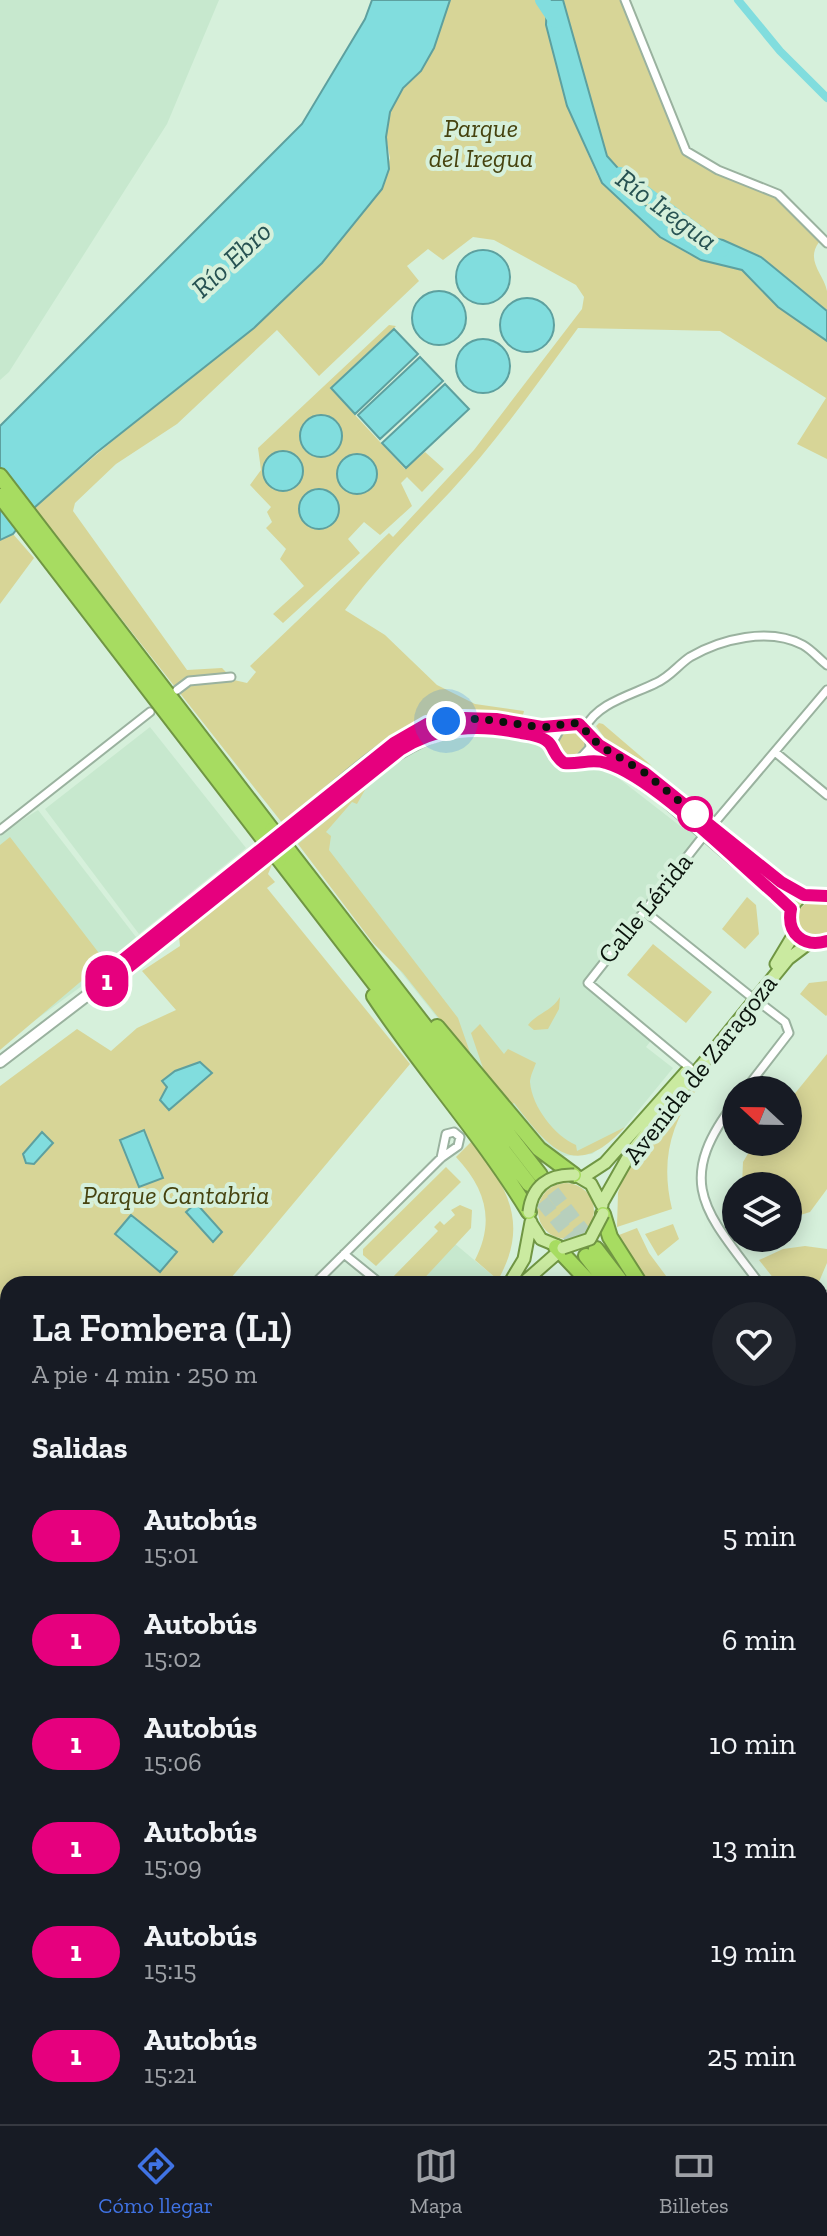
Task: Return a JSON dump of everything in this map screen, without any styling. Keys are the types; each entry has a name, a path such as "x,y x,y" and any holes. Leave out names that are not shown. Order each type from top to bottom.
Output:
{"highway":[{"path":"0,476 63,568"},
{"path":"0,496 63,568 277,843 349,950 534,1180 307,875"},
{"path":"277,843 539,1149 578,1176"},
{"path":"349,950 361,977 411,1051 510,1178 530,1217"},
{"path":"603,1209 612,1241 635,1276"},
{"path":"560,1249 584,1276"},
{"path":"604,1276 591,1252 615,1276"}],"main road":[{"path":"0,1062 96,987 125,970 394,743 427,724 464,718 560,726 573,723 679,806 791,909 794,934 809,943 827,941"},
{"path":"277,843 400,750 433,734 466,726 496,727 537,736 550,744 555,756 564,763 601,761 619,768 679,806"},
{"path":"550,744 560,726"},
{"path":"579,762 591,749 588,733"},
{"path":"708,831 804,895 825,894"},
{"path":"791,909 804,895"},
{"name":"Avenida de Zaragoza","path":"603,1209 631,1152 752,997 783,955 794,934"},
{"name":"Avenida de Zaragoza","path":"578,1176 605,1163 752,997 788,959 809,943"},
{"path":"514,1276 524,1259 530,1201 542,1183 563,1174 578,1176 598,1193 603,1209 590,1239 560,1249 531,1276"},
{"path":"530,1217 541,1239 560,1249"}],"street":[{"path":"625,0 686,151 718,170 778,194 805,217 827,243"},
{"path":"588,733 598,711 666,679 686,660 710,646 741,638 785,640 804,645 827,665"},
{"path":"177,690 189,681 231,677"},
{"name":"Calle Lérida","path":"690,1068 588,983 643,910 827,690"},
{"path":"0,830 150,712"},
{"path":"775,752 827,795"},
{"path":"643,910 785,1022 789,1033 756,1076"},
{"path":"722,1119 705,1149 700,1167 701,1192 718,1227 754,1276"},
{"path":"322,1276 441,1158"},
{"path":"344,1254 371,1276"},
{"path":"536,1276 563,1262 582,1276"}],"shaded area":[{"path":"0,0 219,0 167,124 9,372 0,380"},
{"path":"150,727 246,848 139,934 45,809"},
{"path":"488,732 519,736 546,747 548,759 564,771 599,766 608,770 684,829 689,825 697,832 694,848 588,982 653,1038 646,1047 673,1068 620,1133 592,1154 562,1156 546,1144 471,1060 297,842 397,759 453,734"},
{"path":"38,810 136,937 90,980 0,1046 0,834"},
{"path":"454,1243 493,1276 427,1276"}],"green space":[{"name":"Parque del Iregua","path":"450,0 547,0 546,25 567,106 598,177 660,237 690,255 742,270 778,307 827,341 827,459 797,444 826,398 720,331 578,328 484,453 345,610 385,635 437,685 475,704 524,711 522,719 472,715 423,722 372,753 283,824 34,508 322,262 382,189 390,158 386,137 390,112 403,88 421,71 434,48","holes":["473,237 494,240 576,285 584,297 582,309 474,450 393,537 389,533 250,666 256,672 247,683 234,680 222,668 187,670 73,511 75,503 116,464 177,424 277,330 319,376 419,281 407,266 428,249 443,260"]},
{"name":"Parque del Iregua","path":"563,0 625,0 684,152 707,169 772,195 806,222 819,242 814,255 827,291 827,311 762,257 723,240 689,233 645,205 635,187 607,156"},
{"path":"389,325 396,326 330,388 405,469 425,452 444,469 422,492 407,477 401,483 412,506 380,535 364,522 348,539 360,553 283,623 273,614 304,586 280,559 286,549 266,528 272,522 267,512 271,507 250,485 261,470 258,448"},
{"path":"13,534 34,558 0,604 0,540"},
{"path":"599,723 652,766 606,740 596,726"},
{"path":"573,729 584,733 588,744 584,755 573,759 562,755 558,744 562,733"},
{"path":"366,788 357,804 352,802 326,832 331,836 329,850 458,1018 473,1061 403,973 373,943 298,844"},
{"path":"10,837 105,961 0,1050 0,845"},
{"name":"Parque Cantabria","path":"273,862 268,874 275,882 267,888 410,1064 233,1276 0,1276 0,1086 77,1029 111,1051 137,1028 176,1010 142,971 180,946 179,937"},
{"path":"747,897 756,905 759,934 745,949 722,929"},
{"path":"811,899 827,901 827,936 808,936 797,925 797,911"},
{"path":"653,944 712,992 686,1023 627,975"},
{"path":"827,981 826,1016 800,994 809,983"},
{"path":"560,997 559,1009 548,1029 534,1030 528,1025 552,1006"},
{"path":"480,1024 504,1054 508,1049 536,1063 530,1082 535,1101 553,1128 576,1145 577,1151 625,1127 592,1153 577,1156 564,1153 552,1145 514,1103 511,1105 484,1071 471,1033"},
{"path":"827,1054 827,1189 810,1212 802,1215 802,1172 743,1172 747,1156 802,1156 802,1085"},
{"path":"693,1085 697,1089 680,1117 670,1146 667,1176 672,1209 617,1227 618,1193 623,1177"},
{"path":"472,1141 495,1174 510,1206 512,1241 500,1276 493,1276 475,1260 485,1232 484,1206 474,1181 456,1157"},
{"path":"446,1167 461,1182 376,1266 363,1255 363,1249"},
{"path":"566,1183 586,1191 594,1211 586,1231 566,1239 546,1231 538,1211 546,1191"},
{"path":"460,1205 472,1210 471,1228 426,1276 394,1276 438,1231 434,1227 440,1221 444,1225 455,1215 451,1210"},
{"path":"673,1224 679,1239 658,1256 645,1234"},
{"path":"637,1228 649,1253 666,1276 642,1276 627,1255 619,1235"},
{"path":"802,1246 827,1249 827,1263 821,1276 772,1276 759,1260 776,1252 802,1252"}],"water":[{"name":"Río Ebro","path":"372,0 450,0 434,48 421,71 403,88 390,112 386,137 389,169 382,189 322,263 254,328 96,453 34,508 13,534 0,540 0,426 302,124 365,19"},
{"name":"Río Iregua","path":"547,0 563,0 607,156 635,187 645,205 689,233 723,240 761,257 827,311 827,341 778,307 742,270 701,260 660,237 602,183 567,106 546,25"},
{"path":"483,250 502,258 510,277 502,296 483,304 464,296 456,277 464,258"},
{"path":"439,291 458,299 466,318 458,337 439,345 420,337 412,318 420,299"},
{"path":"527,298 546,306 554,325 546,344 527,352 508,344 500,325 508,306"},
{"path":"394,329 418,354 355,414 331,388"},
{"path":"483,339 502,347 510,366 502,385 483,393 464,385 456,366 464,347"},
{"path":"420,357 443,381 380,439 358,415"},
{"path":"445,384 469,409 406,468 382,443"},
{"path":"321,415 336,421 342,436 336,451 321,457 306,451 300,436 306,421"},
{"path":"283,451 297,457 303,471 297,485 283,491 269,485 263,471 269,457"},
{"path":"357,454 371,460 377,474 371,488 357,494 343,488 337,474 343,460"},
{"path":"319,489 333,495 339,509 333,523 319,529 305,523 299,509 305,495"},
{"path":"200,1062 212,1073 169,1110 160,1100 167,1087 162,1081 175,1071"},
{"path":"144,1130 163,1178 139,1187 120,1140"},
{"path":"42,1132 53,1143 34,1164 26,1163 23,1154"},
{"path":"196,1203 222,1232 213,1242 186,1212"},
{"path":"131,1215 177,1252 160,1272 115,1234"}],"waterway":[{"name":"Río Iregua","path":"542,0 556,21"},
{"path":"738,0 780,51 827,98"},
{"name":"Río Iregua","path":"620,174 722,250"}],"tunnel":[{"path":"540,1175 596,1248"},
{"path":"529,1185 586,1256"}],"bus line":[{"name":"1","path":"827,896 816,893 804,895 781,882 664,787 599,745 579,724 542,727 496,719 464,718 427,724 394,743 120,962 96,987 125,970 400,750 433,734 466,726 496,727 537,736 550,744 555,756 564,763 573,765 593,760 619,768 660,796 791,909 790,926 800,940 815,944 827,941"}],"route":[{"path":"446,721 496,719 542,727 579,724 599,745 645,773 695,814"}]}
